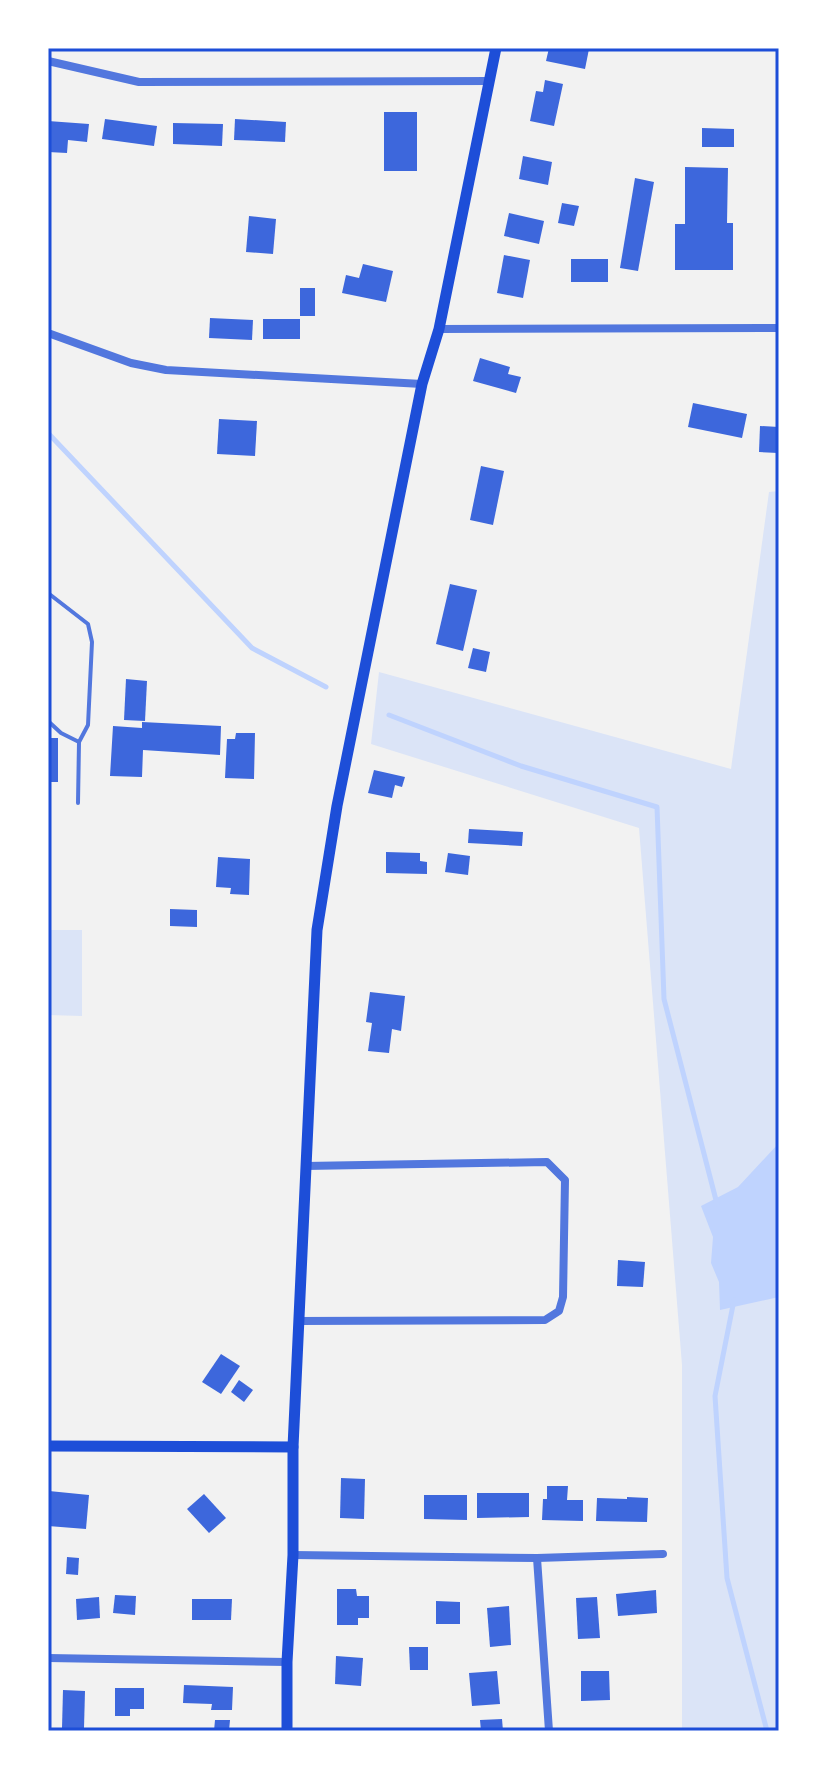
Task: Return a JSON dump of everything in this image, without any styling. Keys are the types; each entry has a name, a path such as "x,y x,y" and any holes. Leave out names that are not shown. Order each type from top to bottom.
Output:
{"main road":[{"path":"287,1731 293,1447 317,930 337,806 422,384 439,329 496,48"},
{"path":"48,1446 293,1447"}],"street":[{"path":"48,61 139,82 490,81"},
{"path":"439,329 779,328"},
{"path":"48,333 131,363 166,370 422,384"},
{"path":"298,1321 545,1320 559,1311 563,1297 565,1180 547,1162 305,1166"},
{"path":"293,1555 537,1558 663,1554"},
{"path":"537,1558 549,1731"},
{"path":"48,1658 287,1662"}],"lane":[{"path":"48,593 88,624 92,642 88,725 79,742 78,803"},
{"path":"48,721 61,733 79,742"}],"shaded area":[{"path":"779,491 779,1731 682,1731 682,1365 639,828 371,744 379,672 731,769 769,492"},
{"path":"48,930 82,930 82,1016 48,1015"}],"water":[{"path":"779,1143 779,1297 720,1310 719,1282 711,1263 713,1237 701,1206 738,1187"}],"building":[{"path":"549,48 589,49 585,69 546,61"},
{"path":"545,80 563,84 554,126 530,121 536,91 543,92"},
{"path":"384,112 417,112 417,171 384,171"},
{"path":"105,119 157,126 154,146 102,139"},
{"path":"235,119 286,122 285,142 234,140"},
{"path":"48,121 89,124 87,142 68,140 67,153 48,152"},
{"path":"173,123 223,124 222,146 173,144"},
{"path":"702,128 734,129 734,147 702,147"},
{"path":"523,156 552,162 548,185 519,179"},
{"path":"685,167 728,168 727,223 733,223 733,270 675,270 675,224 685,224"},
{"path":"635,178 654,182 638,271 620,268"},
{"path":"562,203 579,206 574,226 558,223"},
{"path":"509,213 544,221 539,244 504,236"},
{"path":"249,216 276,219 273,254 246,252"},
{"path":"504,255 530,260 523,298 497,293"},
{"path":"571,259 608,259 608,282 571,282"},
{"path":"363,264 393,271 386,302 342,293 346,275 359,278"},
{"path":"300,288 315,288 315,316 300,316"},
{"path":"210,318 253,320 252,340 209,338"},
{"path":"263,319 300,319 300,339 263,339"},
{"path":"480,358 510,367 508,374 521,377 516,393 473,381"},
{"path":"693,403 747,414 742,438 688,427"},
{"path":"219,419 257,421 255,456 217,454"},
{"path":"760,426 779,427 778,453 759,452"},
{"path":"481,466 504,471 493,525 470,520"},
{"path":"450,584 477,590 463,651 436,644"},
{"path":"473,648 490,652 486,672 468,668"},
{"path":"126,679 147,681 145,721 124,720"},
{"path":"142,722 221,726 220,755 143,750 142,777 110,776 113,726 142,728"},
{"path":"236,733 255,733 254,779 225,778 227,739 235,739"},
{"path":"48,738 58,738 58,782 48,782"},
{"path":"374,770 405,777 402,787 395,785 392,798 368,793"},
{"path":"469,829 523,832 522,846 468,843"},
{"path":"386,852 420,853 420,861 427,862 427,874 386,873"},
{"path":"448,853 470,856 468,875 445,872"},
{"path":"218,857 250,859 249,895 230,894 231,888 216,887"},
{"path":"170,909 197,910 197,927 170,926"},
{"path":"370,992 405,996 401,1031 392,1029 389,1053 368,1051 372,1023 366,1022"},
{"path":"618,1260 645,1262 643,1287 617,1286"},
{"path":"221,1354 240,1366 221,1394 202,1382"},
{"path":"239,1380 253,1390 244,1402 231,1392"},
{"path":"341,1478 365,1479 364,1519 340,1518"},
{"path":"547,1486 568,1486 567,1500 583,1500 583,1521 542,1520"},
{"path":"49,1491 89,1495 86,1529 48,1526"},
{"path":"477,1493 529,1493 529,1517 477,1518"},
{"path":"204,1494 226,1518 209,1533 187,1509"},
{"path":"424,1495 467,1495 467,1520 424,1519"},
{"path":"597,1498 648,1498 647,1522 596,1521"},
{"path":"67,1557 79,1558 78,1575 66,1574"},
{"path":"337,1589 356,1589 357,1596 369,1596 369,1618 358,1618 358,1625 337,1625"},
{"path":"656,1590 657,1613 618,1616 616,1594"},
{"path":"115,1595 136,1596 135,1615 113,1613"},
{"path":"99,1597 100,1618 77,1620 76,1599"},
{"path":"597,1597 600,1638 578,1639 576,1598"},
{"path":"192,1599 232,1599 231,1620 192,1620"},
{"path":"436,1601 460,1602 460,1624 436,1624"},
{"path":"509,1606 511,1645 490,1647 487,1608"},
{"path":"409,1647 428,1647 428,1670 410,1670"},
{"path":"336,1656 363,1658 361,1686 335,1684"},
{"path":"497,1671 500,1704 472,1706 469,1673"},
{"path":"581,1671 609,1671 610,1700 581,1701"},
{"path":"184,1685 233,1687 232,1710 211,1710 212,1704 183,1703"},
{"path":"115,1688 144,1688 144,1709 130,1709 130,1716 115,1716"},
{"path":"63,1690 85,1691 84,1728 62,1728"},
{"path":"502,1719 503,1731 481,1731 480,1720"},
{"path":"215,1720 230,1720 229,1731 214,1731"}],"waterway":[{"path":"48,433 252,648 326,687"},
{"path":"389,715 521,766 657,807 664,999 717,1204"},
{"path":"734,1300 715,1396 727,1578 767,1731"}]}
